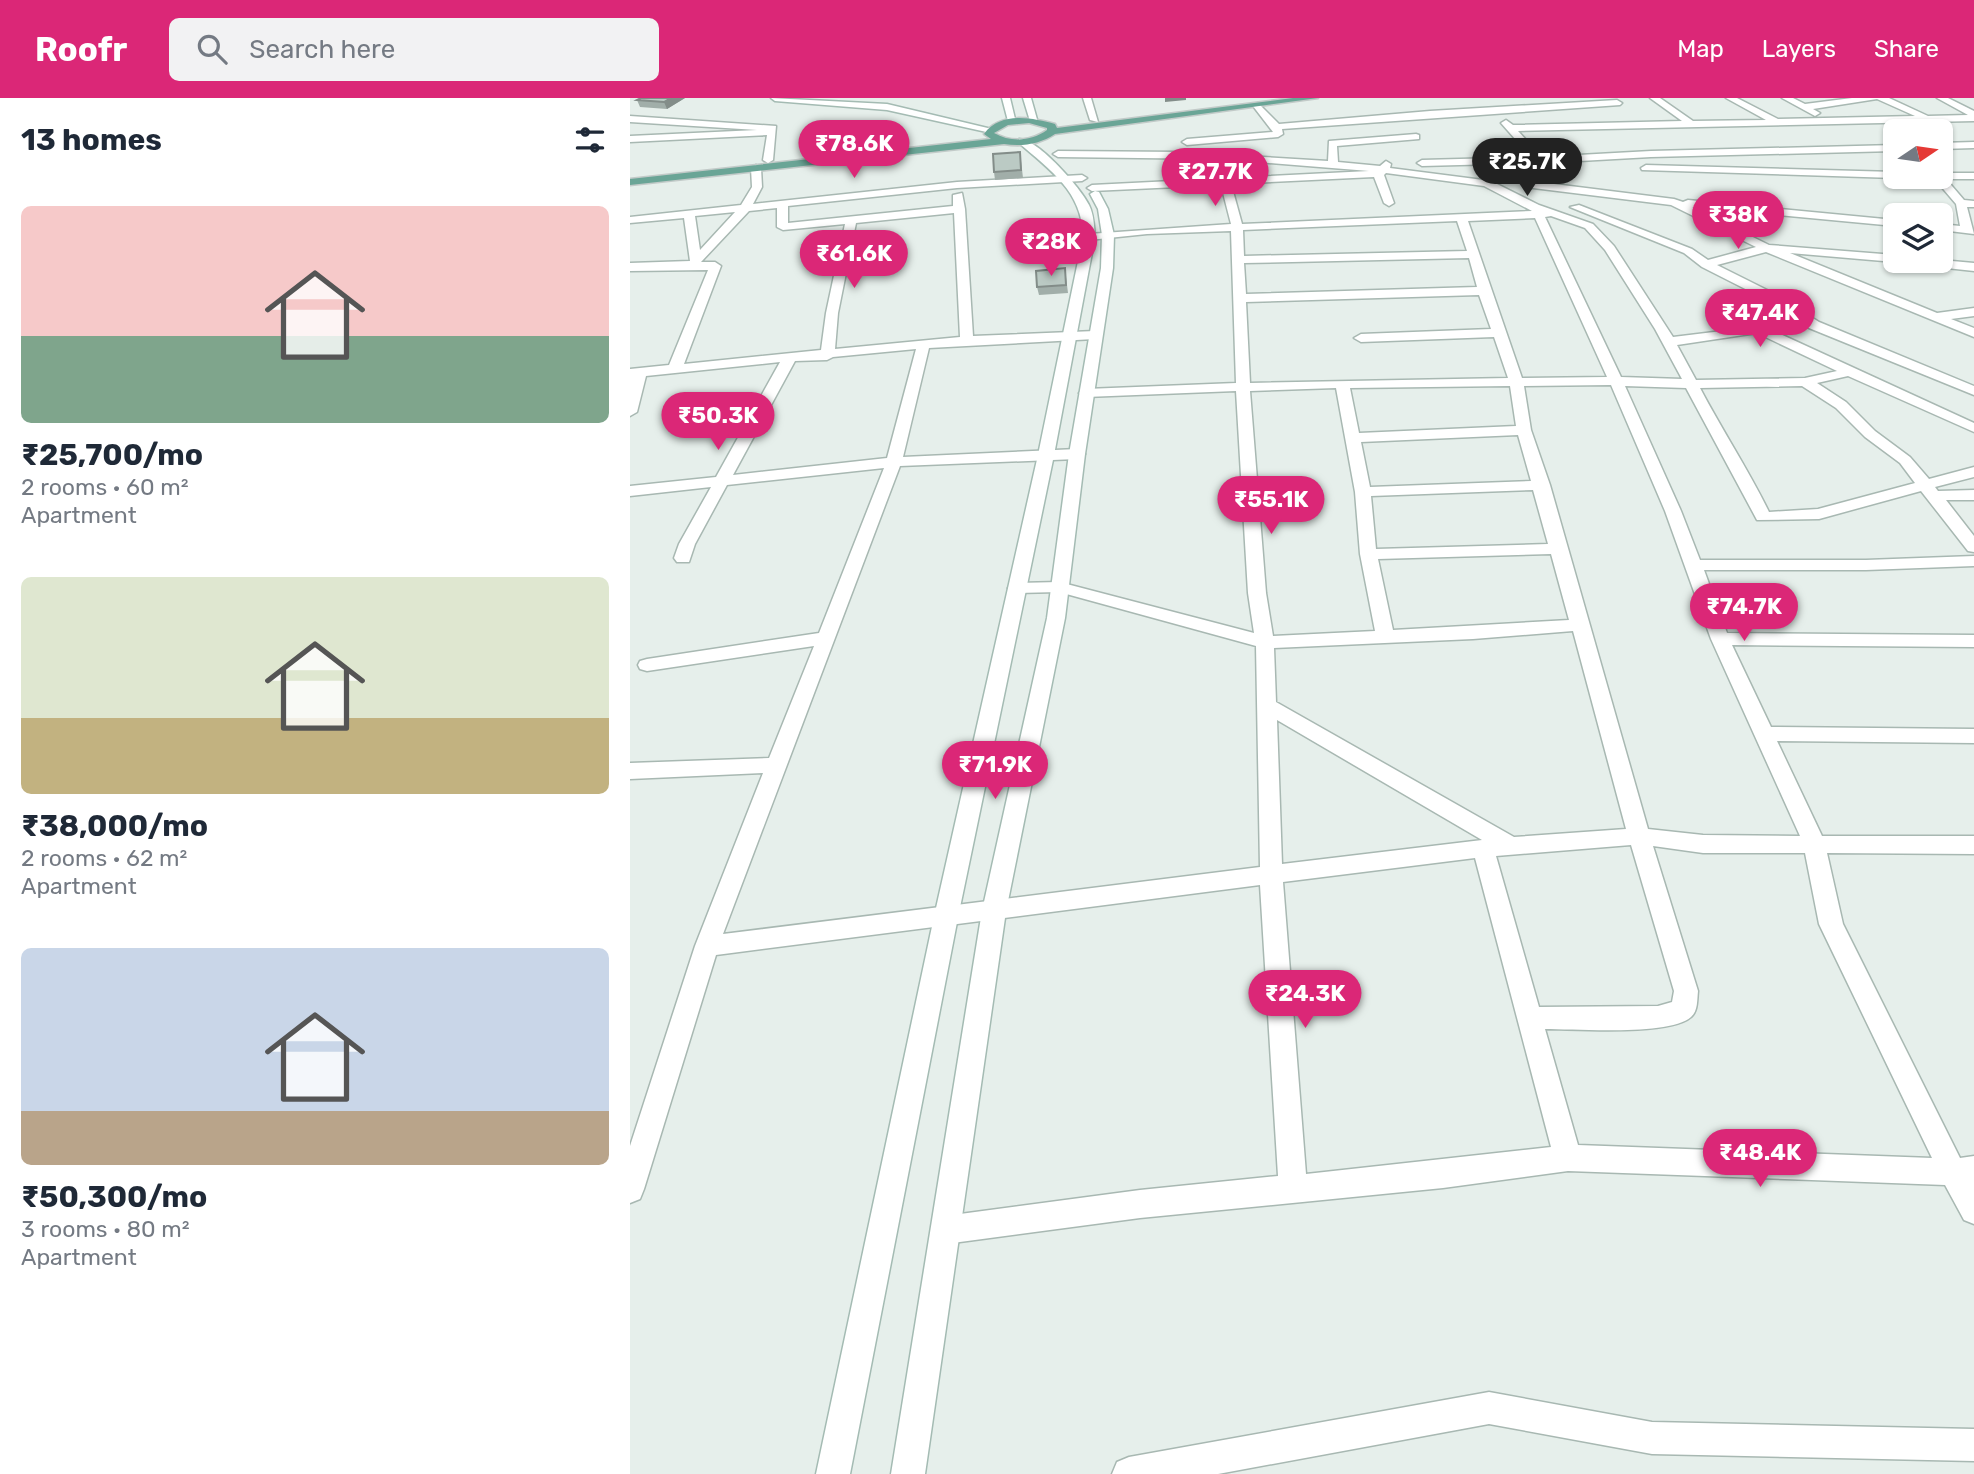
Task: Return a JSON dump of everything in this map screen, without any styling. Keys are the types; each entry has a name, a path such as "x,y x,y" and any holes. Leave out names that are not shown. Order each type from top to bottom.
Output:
{"main road":[{"path":"630,174 991,133 1034,133 1095,120 1276,98"},
{"path":"630,182 1314,98"},
{"path":"991,133 1001,124 1013,121 1034,133"}],"street":[{"path":"775,98 887,107 991,133"},
{"path":"850,98 924,107 1001,124"},
{"path":"1006,98 1013,121"},
{"path":"1027,98 1034,133 1080,182"},
{"path":"1087,98 1095,120"},
{"path":"1483,98 1539,162 1541,186"},
{"path":"1654,98 1690,123"},
{"path":"1730,98 1779,122"},
{"path":"1786,98 1832,122"},
{"path":"1804,107 1873,98"},
{"path":"1881,98 1927,119 1974,116"},
{"path":"1941,98 1974,116"},
{"path":"1277,127 1493,109 1617,103"},
{"path":"1065,154 1278,134 1277,127 1258,106"},
{"path":"630,119 773,128 768,160"},
{"path":"1511,128 1883,120"},
{"path":"1330,123 1338,164"},
{"path":"630,139 772,132"},
{"path":"908,1474 994,911 1056,618 1077,454 1107,268 1080,182 1065,154 1034,133"},
{"path":"1332,144 1416,137"},
{"path":"1953,146 1974,145"},
{"path":"1065,154 1225,155 1338,164 1487,183 1541,186 1883,222"},
{"path":"1570,159 1593,166"},
{"path":"630,220 957,185 1225,182 1382,169 1570,159 1882,165"},
{"path":"1539,162 1593,166 1882,165"},
{"path":"695,264 745,208 757,187 756,168"},
{"path":"1382,169 1389,203"},
{"path":"1953,176 1974,176"},
{"path":"1225,182 1237,227 1250,505 1257,593 1265,642 1271,874 1293,1189"},
{"path":"1487,183 1536,210 1589,226 1610,248 1669,341 1763,517 1819,513 1929,491 1974,472"},
{"path":"957,185 967,340"},
{"path":"1541,186 1577,209 1688,251 1706,264 1771,297 1814,325 1974,391"},
{"path":"1949,189 1961,204 1970,230"},
{"path":"1674,202 1767,248 1974,332"},
{"path":"782,204 783,227 960,209"},
{"path":"1961,204 1974,204"},
{"path":"1098,236 1237,227 1461,218 1536,210"},
{"path":"1536,210 1616,381 1673,511 1720,639 1814,843 1831,924 1964,1171 1974,1210"},
{"path":"689,213 695,264"},
{"path":"1461,218 1468,232 1484,290 1516,380 1524,430 1542,485 1639,836 1686,991 1684,1008 1672,1015 1530,1018"},
{"path":"827,356 832,313 851,221"},
{"path":"833,1474 946,917 1046,455 1069,336 1098,236"},
{"path":"1706,264 1767,248 1883,257"},
{"path":"1239,260 1473,254"},
{"path":"630,267 695,264 715,266 675,369"},
{"path":"1953,265 1974,267"},
{"path":"1240,298 1484,290"},
{"path":"1935,317 1974,312"},
{"path":"1669,341 1758,329 1814,325"},
{"path":"1758,329 1974,428"},
{"path":"1361,338 1500,332"},
{"path":"630,412 635,372 827,356 967,340 1095,335"},
{"path":"630,1189 707,946 894,462 923,346"},
{"path":"683,558 687,544 789,359"},
{"path":"1086,393 1516,380 1691,384 1805,382 1849,372"},
{"path":"1805,382 1841,405 1870,434 1905,460 1974,547"},
{"path":"1342,384 1363,492 1368,554 1385,636"},
{"path":"1351,438 1524,430"},
{"path":"630,491 894,462 1077,454"},
{"path":"1363,492 1542,485"},
{"path":"1929,491 1974,495"},
{"path":"1368,554 1560,549"},
{"path":"1693,565 1866,565 1974,561"},
{"path":"1017,588 1059,587 1265,642 1580,625"},
{"path":"647,665 825,638"},
{"path":"1720,639 1974,641"},
{"path":"1266,705 1511,846"},
{"path":"1765,734 1974,736"},
{"path":"630,771 777,765"},
{"path":"707,946 1483,848 1639,836 1703,844 1814,843 1918,847 1974,845"},
{"path":"1483,848 1568,1158"},
{"path":"946,1230 1140,1204 1568,1158 1964,1171"},
{"path":"1129,1474 1489,1408 1652,1438 1974,1445"}],"building":[{"path":"671,98 664,102 637,100"},
{"path":"1020,152 1021,170 994,172 993,154"},
{"path":"1065,268 1066,285 1037,287 1036,271"}]}
